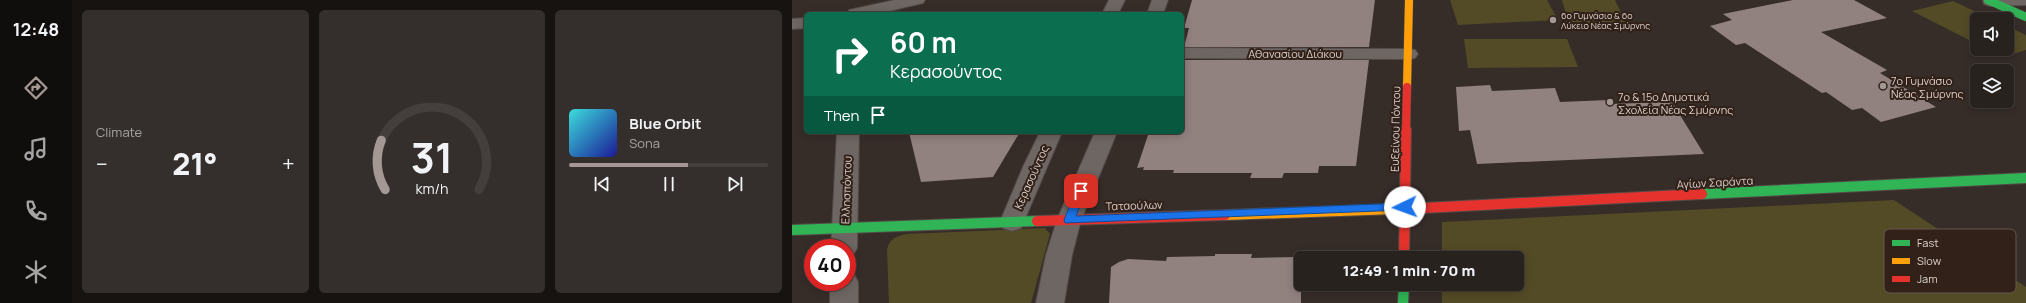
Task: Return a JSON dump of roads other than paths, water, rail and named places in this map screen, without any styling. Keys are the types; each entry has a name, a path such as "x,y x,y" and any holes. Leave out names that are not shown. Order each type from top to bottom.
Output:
{"street":[{"path":"854,0 854,12"},
{"path":"863,12 917,0"},
{"path":"1111,12 1117,0"},
{"path":"1156,12 1160,0"},
{"name":"Ευξείνου Πόντου","path":"1404,251 1409,0"},
{"path":"1989,0 2025,0"},
{"path":"1989,0 2026,17"},
{"path":"792,24 804,23"},
{"name":"Αθανασίου Διάκου","path":"1184,53 1409,54"},
{"name":"Ελλησπόντου","path":"844,238 848,134"},
{"name":"Κερασούντος","path":"1012,222 1034,167 1050,134"},
{"path":"1050,303 1069,220 1105,134"},
{"name":"Αγίων Σαράντα","path":"1405,207 1472,206 2026,178"},
{"name":"Ταταούλων","path":"792,230 844,238 1012,222 1405,207"},
{"path":"844,291 844,303"},
{"path":"1404,291 1404,303"}],"place":[{"name":"6ο Γυμνάσιο & 6ο Λύκειο Νέας Σμύρνης","path":"1553,20"},
{"name":"7ο Γυμνάσιο Νέας Σμύρνης","path":"1883,86"},
{"name":"7ο & 15ο Δημοτικά Σχολεία Νέας Σμύρνης","path":"1610,102"}]}
